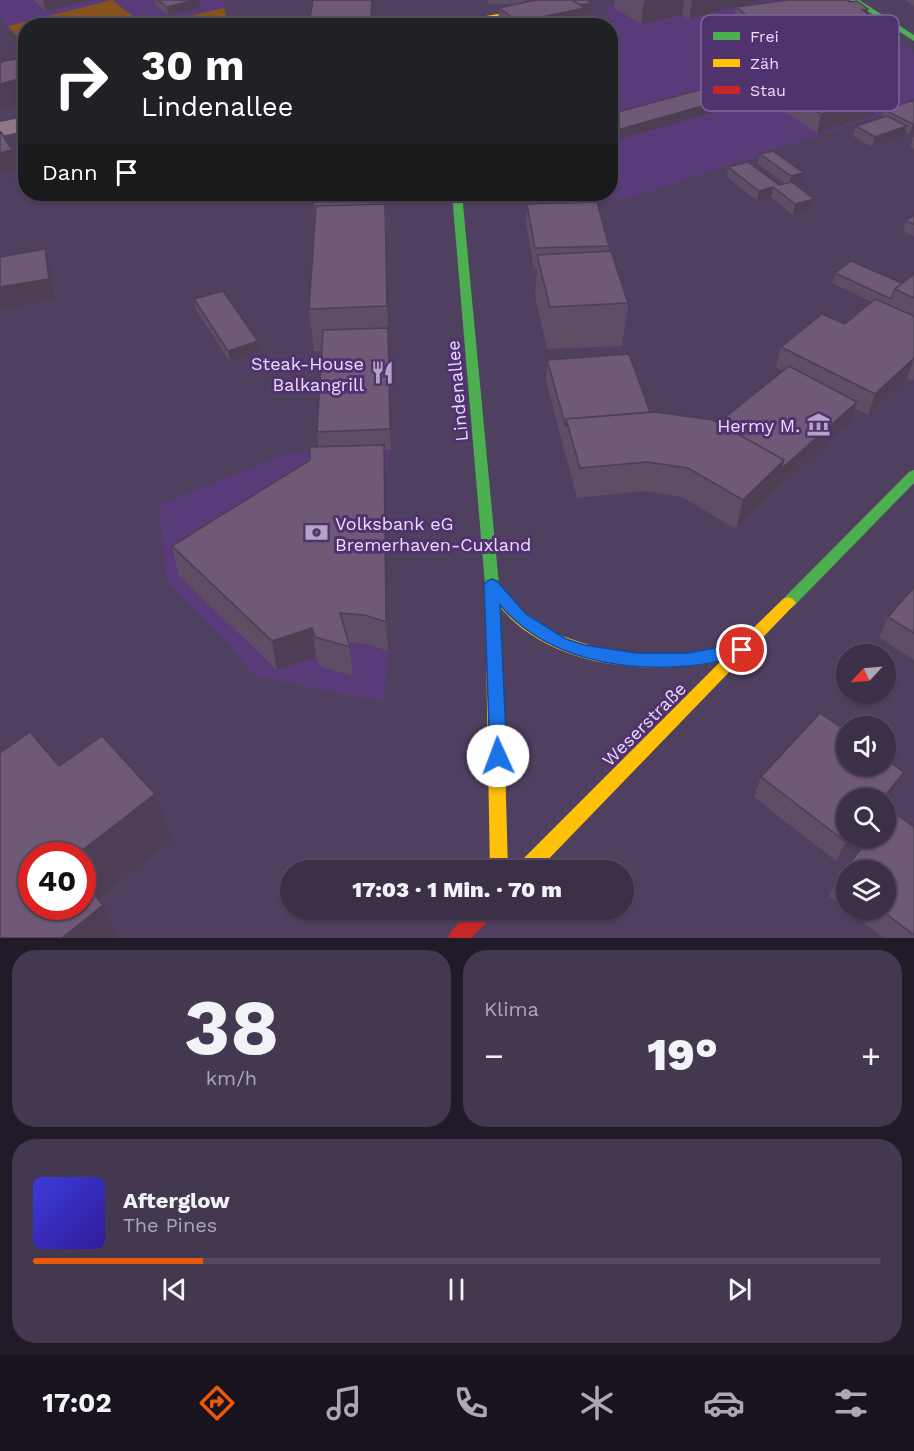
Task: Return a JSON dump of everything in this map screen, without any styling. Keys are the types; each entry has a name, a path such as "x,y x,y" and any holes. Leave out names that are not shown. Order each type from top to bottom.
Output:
{"street":[{"path":"485,18 566,0"},
{"path":"854,0 877,15"},
{"path":"441,7 442,18"},
{"path":"899,29 914,39"},
{"path":"0,129 18,125"},
{"name":"Lindenallee","path":"458,201 492,585 499,860"},
{"name":"Weserstraße","path":"535,860 914,475"},
{"path":"492,585 521,619 561,644 585,651 636,660 688,660 742,650"},
{"path":"458,938 475,920"}],"shaded area":[{"path":"0,0 223,0 227,18 18,18 18,38 0,17"},
{"path":"112,0 135,18 40,18"},
{"path":"636,0 839,0 861,15 701,15 701,111 893,111 627,199 618,199 618,18 610,18 606,7"},
{"path":"224,8 226,18 181,18"},
{"path":"18,24 18,38 8,26"},
{"path":"899,42 914,52 914,104 899,109"},
{"name":"Volksbank eG Bremerhaven-Cuxland","path":"391,450 386,475 388,651 384,702 255,676 167,582 159,505 286,454"}],"building":[{"path":"158,0 195,0 167,7"},
{"path":"313,0 372,0 371,17 310,18"},
{"path":"536,0 572,0 584,8 538,18 513,18 499,8"},
{"path":"572,0 587,0 592,3 580,5"},
{"path":"788,0 847,0 857,1 868,9 862,10 870,15 746,15 736,7"},
{"path":"18,59 18,79 0,84 0,62"},
{"path":"701,90 701,106 618,130 618,112"},
{"path":"914,100 914,124 886,111 899,111 899,105"},
{"path":"816,111 831,111 821,114"},
{"path":"887,116 907,126 875,137 856,126"},
{"path":"1,132 12,150 0,153"},
{"path":"773,151 804,173 791,176 760,154"},
{"path":"748,162 779,185 792,182 814,199 795,204 773,187 759,191 728,167"},
{"path":"314,201 385,201 385,204 316,206 313,208"},
{"path":"597,202 609,246 535,248 527,204"},
{"path":"385,204 387,306 309,309 316,206"},
{"path":"914,215 914,224 906,221"},
{"path":"45,249 49,279 0,287 0,257"},
{"path":"611,251 628,303 550,307 537,255"},
{"path":"851,261 902,283 895,289 891,299 835,273"},
{"path":"914,274 914,298 895,289"},
{"path":"223,291 258,341 228,351 194,299"},
{"path":"875,299 914,316 914,358 875,394 781,347 822,314 845,324"},
{"path":"388,328 390,429 317,432 323,330"},
{"path":"629,354 650,412 566,419 566,427 547,360"},
{"path":"789,366 857,402 781,469 784,460 718,423"},
{"path":"655,412 713,420 784,460 743,500 688,468 647,462 580,468 566,419"},
{"name":"Volksbank eG Bremerhaven-Cuxland","path":"384,445 386,622 365,615 340,613 350,647 315,637 312,628 272,641 172,546 310,460 310,447"},
{"path":"914,587 914,633 888,617"},
{"path":"820,713 836,724 836,776 896,776 896,767 904,772 891,788 836,788 836,834 761,777"},
{"path":"30,732 59,766 102,736 155,794 93,842 18,842 18,920 84,920 62,938 0,938 0,753"},
{"path":"896,814 914,827 914,935 894,920 896,860 852,860 861,848 896,848"},
{"path":"96,897 103,905 96,911"}],"traffic: fast":[{"path":"854,0 877,15"},
{"path":"899,29 914,39"},
{"path":"458,201 492,585 494,653"},
{"path":"788,603 914,475"}],"traffic: slow":[{"path":"483,18 565,0"},
{"path":"492,585 522,620 540,632 559,642 601,655 644,661 666,661 695,659 742,650"},
{"path":"535,860 788,603"},
{"path":"494,653 499,860"}],"traffic: jam":[{"path":"458,938 475,920"}],"place":[{"name":"Steak-House Balkangrill","path":"382,373"},
{"name":"Hermy M.","path":"818,425"},
{"name":"Volksbank eG Bremerhaven-Cuxland","path":"317,533"}],"route":[{"path":"498,756 492,585 521,619 561,644 585,651 636,660 688,660 742,650"}]}
